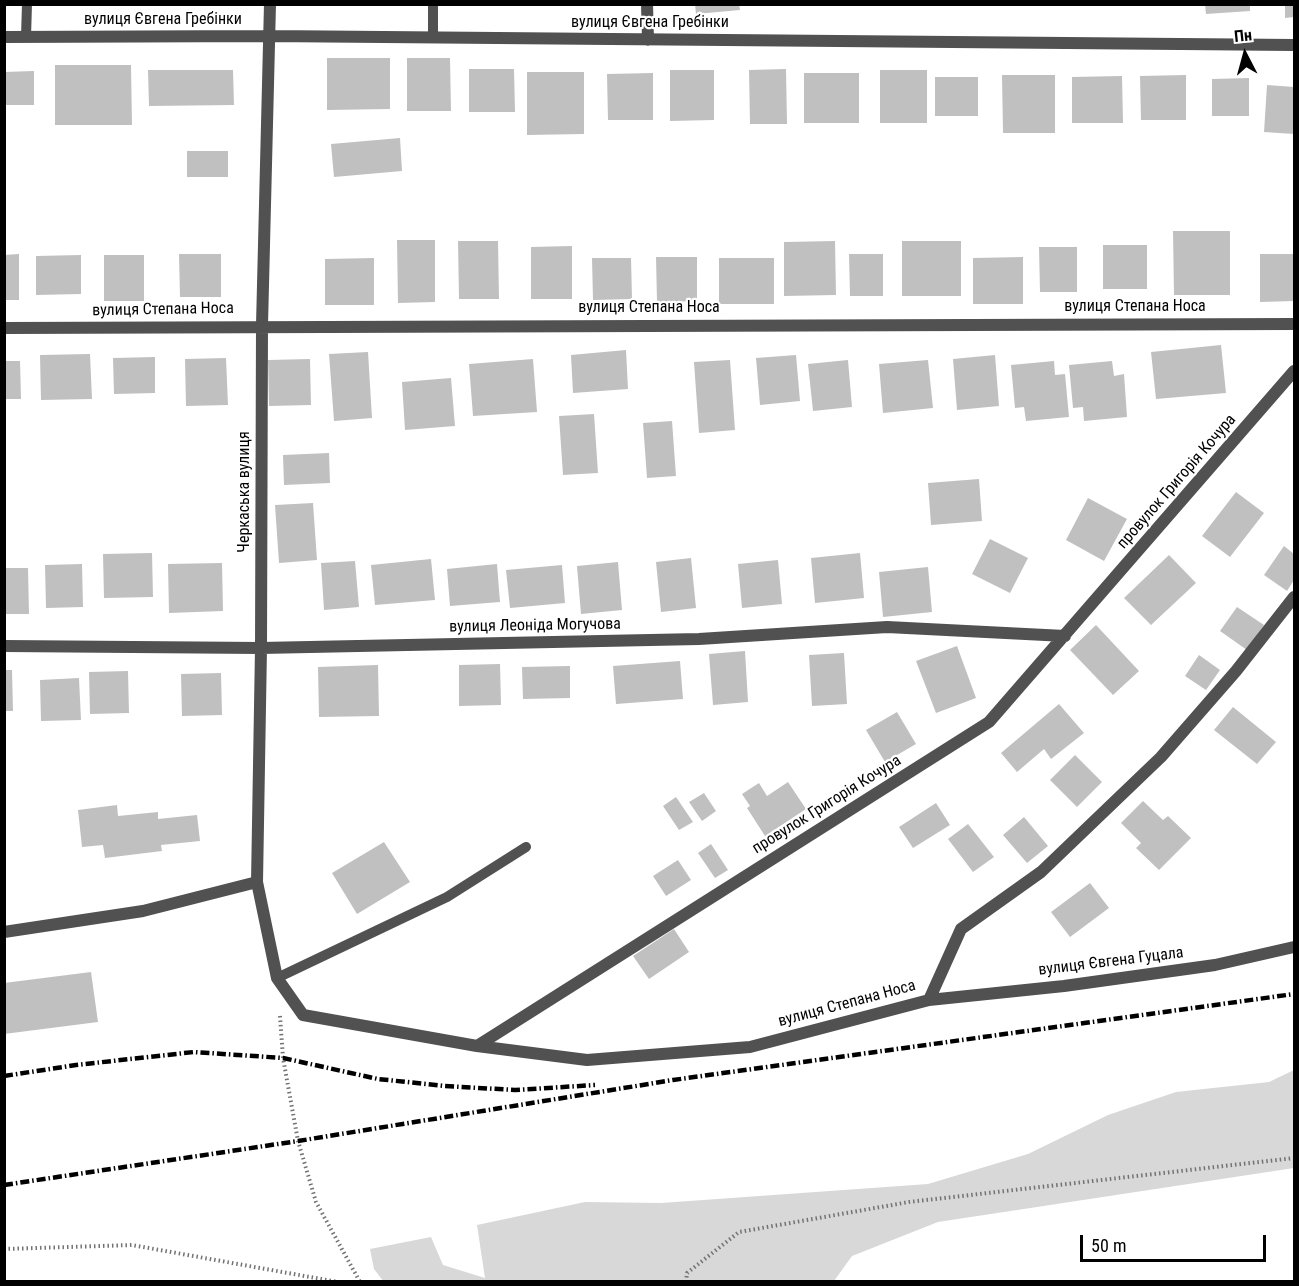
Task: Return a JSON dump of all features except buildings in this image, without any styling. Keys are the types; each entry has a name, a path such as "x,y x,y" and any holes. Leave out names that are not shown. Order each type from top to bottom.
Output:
{"street":[{"name":"Черкаська вулиця","path":"270,4 262,325 261,648 257,882 277,978"},
{"path":"648,4 648,40"},
{"name":"вулиця Євгена Гребінки","path":"4,37 269,36 1294,45"},
{"name":"вулиця Степана Носа","path":"4,328 262,325 1294,324"},
{"name":"провулок Григорія Кочура","path":"477,1046 989,722 1294,370"},
{"name":"вулиця Степана Носа","path":"477,1046 587,1060 750,1047 930,1000 961,929 1041,872 1161,758 1236,671 1294,597"},
{"name":"вулиця Леоніда Могучова","path":"4,646 261,648 699,639 887,627 1065,636"},
{"path":"4,932 143,911 257,882"},
{"name":"вулиця Євгена Гуцала","path":"930,1000 1064,986 1192,968 1294,948"},
{"path":"277,978 303,1015 477,1046"}],"lane":[{"path":"26,37 27,4"},
{"path":"433,4 433,38"},
{"path":"277,978 447,897 526,847"}],"path":[{"path":"280,1012 283,1058 297,1131 313,1192 360,1281"},
{"path":"686,1281 687,1273 739,1232 909,1202 1294,1158"},
{"path":"4,1249 132,1245 338,1281"}],"shaded area":[{"path":"1294,1070 1294,1168 938,1222 852,1256 834,1281 384,1282 374,1269 370,1249 431,1237 443,1265 485,1278 477,1225 585,1202 661,1203 928,1184 1028,1154 1108,1115 1176,1092 1269,1082"}],"railway":[{"path":"4,1185 298,1141 673,1080 1294,994"},
{"path":"4,1076 76,1065 194,1052 283,1058 378,1079 445,1086 515,1090 595,1085"}]}
